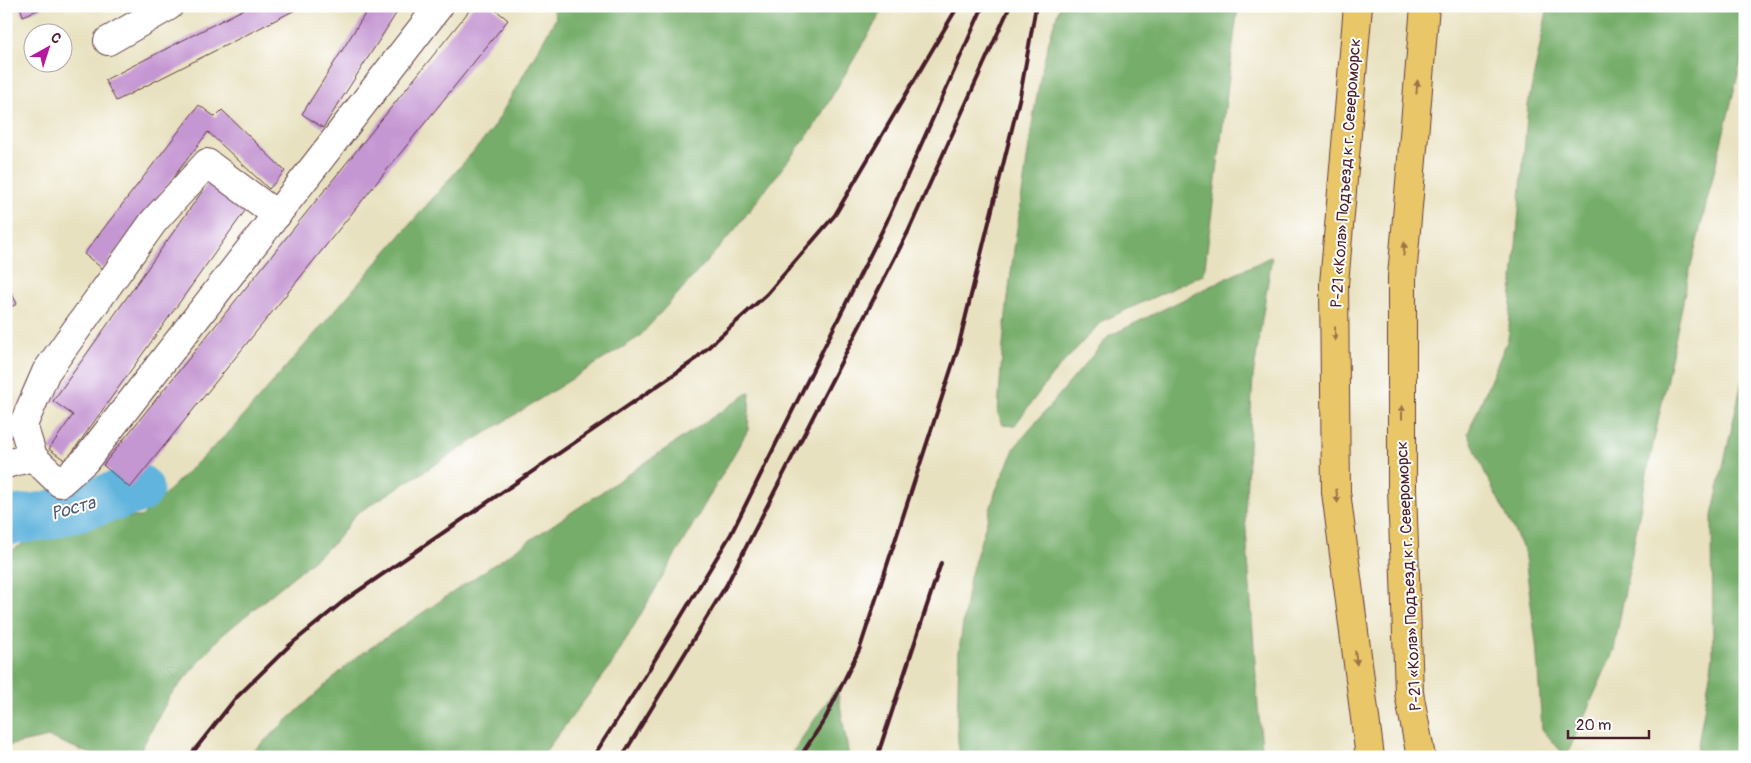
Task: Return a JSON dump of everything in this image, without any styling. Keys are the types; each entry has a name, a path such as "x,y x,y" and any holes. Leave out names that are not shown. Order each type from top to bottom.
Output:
{"main road":[{"name":"Р-21 «Кола» Подъезд к г. Североморск","path":"1358,6 1334,284 1336,492 1370,757"},
{"name":"Р-21 «Кола» Подъезд к г. Североморск","path":"1421,757 1410,692 1405,586 1402,489 1402,277 1425,6"}],"lane":[{"path":"108,41 168,6"},
{"path":"277,215 207,163 154,221 46,372 23,425 33,457 60,483 85,461 277,215 439,6"},
{"path":"6,464 33,457"}],"green space":[{"path":"552,6 885,6 814,127 733,232 639,337 356,514 335,542 220,637 170,696 137,757 98,757 49,737 6,746 6,554 68,517 141,517 232,429 492,130 556,18"},
{"path":"1060,6 1238,6 1204,274 1102,321 1052,375 1014,426 1003,425 998,414 1005,326 1015,239 1038,92 1047,48"},
{"path":"1548,6 1745,6 1745,46 1688,278 1646,478 1614,650 1566,757 1542,729 1536,643 1524,550 1485,473 1468,433 1508,339 1528,105"},
{"path":"1272,256 1253,377 1245,514 1263,757 959,757 957,725 959,650 970,577 996,490 1015,447 1109,336"},
{"path":"1745,368 1745,757 1696,757 1713,656 1712,516"},
{"path":"750,392 748,430 610,667 541,757 247,757 354,659"},
{"path":"837,687 849,757 789,757"}],"building":[{"path":"20,6 47,6 23,16"},
{"path":"250,6 303,6 116,101 105,80"},
{"path":"370,6 401,6 323,128 302,114"},
{"path":"473,6 491,6 508,20 130,488 103,465"},
{"path":"199,105 215,117 222,110 285,171 269,189 208,132 103,269 84,254"},
{"path":"209,182 247,208 66,461 49,449 73,415 53,401"},
{"path":"6,282 17,304 6,309"}],"waterway":[{"name":"Роста","path":"6,521 45,516 139,489"}],"railway":[{"path":"189,757 235,699 290,645 345,600 692,362 767,294 835,215 958,6"},
{"path":"593,757 645,676 731,534 887,221 983,6"},
{"path":"622,757 727,584 908,232 1010,6"},
{"path":"800,757 825,719 860,648 958,348 1020,96 1036,6"},
{"path":"877,757 941,563"}]}
